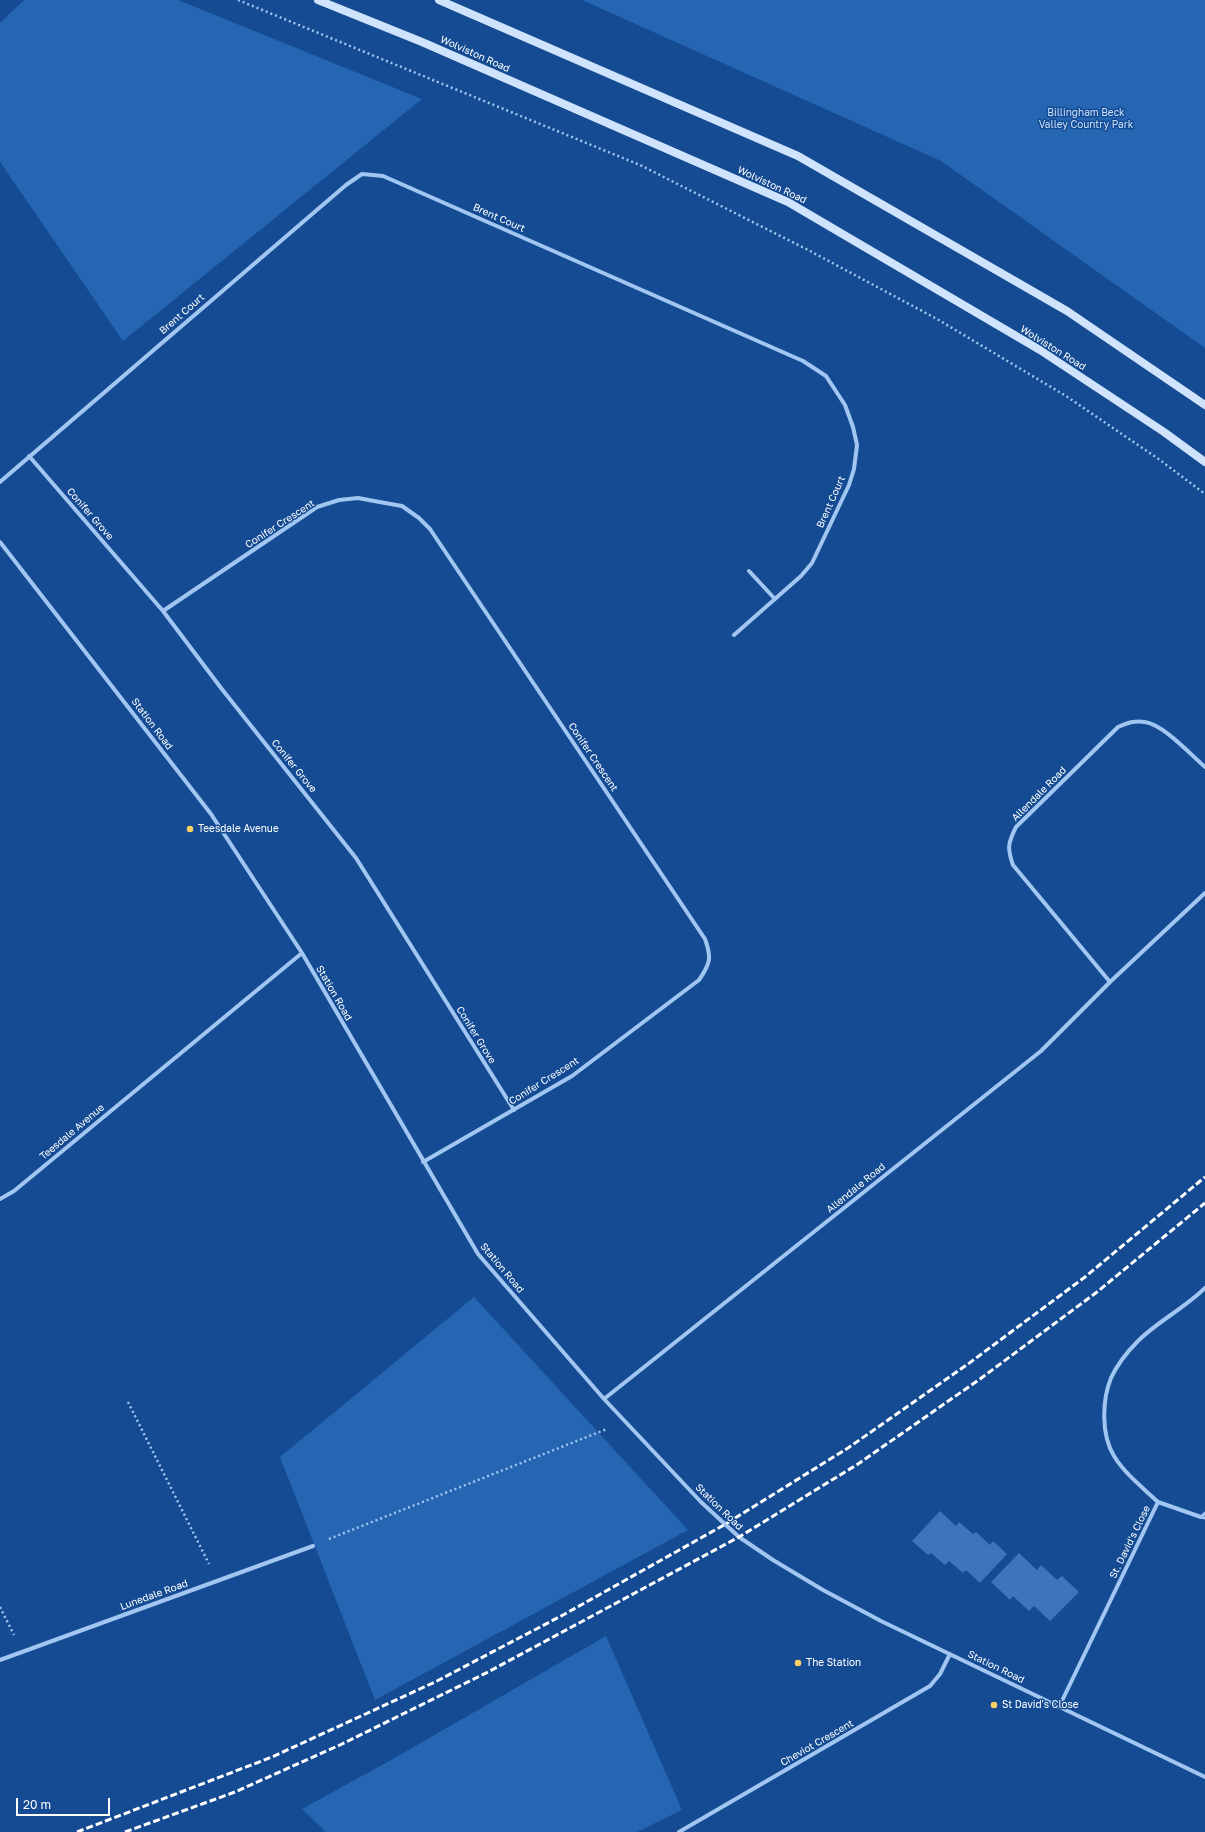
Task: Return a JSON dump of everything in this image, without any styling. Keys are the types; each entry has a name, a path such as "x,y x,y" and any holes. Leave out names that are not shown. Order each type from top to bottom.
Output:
{"street":[{"name":"Wolviston Road","path":"318,0 422,42 788,202 1040,350 1164,432 1205,462"},
{"path":"439,0 798,156 1067,311 1205,405"},
{"name":"Brent Court","path":"0,482 346,185 362,174 382,176 803,361 826,376 845,405 853,427 857,445 850,485 812,562 801,576 734,635"},
{"name":"Conifer Grove","path":"29,456 164,611 221,688 356,858 514,1110"},
{"name":"Conifer Crescent","path":"164,611 317,507 339,500 358,498 402,506 419,518 430,529 705,939 710,953 708,967 699,980 572,1076 423,1162"},
{"name":"Station Road","path":"0,542 211,814 302,953 478,1254 604,1399 701,1502 739,1537 773,1560 823,1590 881,1621 1205,1777"},
{"path":"749,571 775,599"},
{"name":"Allendale Road","path":"1110,982 1013,865 1009,853 1009,840 1016,827 1118,727 1131,721 1145,722 1159,727 1205,767"},
{"name":"Allendale Road","path":"604,1399 1041,1051 1110,982 1205,893"},
{"name":"Teesdale Avenue","path":"0,1199 14,1191 302,953"},
{"name":"St. David's Close","path":"1060,1707 1158,1502 1125,1472 1113,1454 1105,1431 1105,1401 1111,1379 1123,1359 1138,1341 1205,1288"},
{"path":"1158,1502 1204,1516"},
{"name":"Lunedale Road","path":"0,1660 313,1546"},
{"name":"Cheviot Crescent","path":"679,1832 930,1686 940,1674 950,1654"}],"path":[{"path":"238,0 640,165 810,251 937,319 1066,396 1160,460 1205,494"},
{"path":"128,1402 210,1567"},
{"path":"313,1546 626,1421"},
{"path":"0,1607 16,1640"}],"green space":[{"path":"24,0 178,0 422,99 123,341 0,162 0,23"},
{"name":"Billingham Beck Valley Country Park","path":"582,0 1205,0 1205,348 941,161"},
{"path":"474,1297 688,1530 375,1700 280,1457"},
{"path":"606,1636 682,1810 637,1832 326,1832 302,1809 391,1760"}],"building":[{"path":"940,1511 956,1526 959,1522 973,1534 976,1532 990,1545 993,1541 1007,1554 980,1583 966,1570 963,1573 949,1561 945,1565 931,1553 928,1555 912,1541"},
{"path":"1019,1553 1037,1570 1041,1565 1057,1580 1062,1576 1079,1592 1050,1621 1034,1606 1029,1611 1013,1596 1010,1600 991,1582"}],"railway":[{"path":"77,1832 272,1757 435,1682 563,1615 724,1525 848,1448 968,1364 1085,1277 1205,1177"},
{"path":"125,1832 235,1792 342,1744 488,1672 739,1537 858,1464 980,1379 1097,1292 1205,1203"}],"place":[{"name":"Teesdale Avenue","path":"190,829"},
{"name":"The Station","path":"798,1663"},
{"name":"St David's Close","path":"994,1705"}]}
